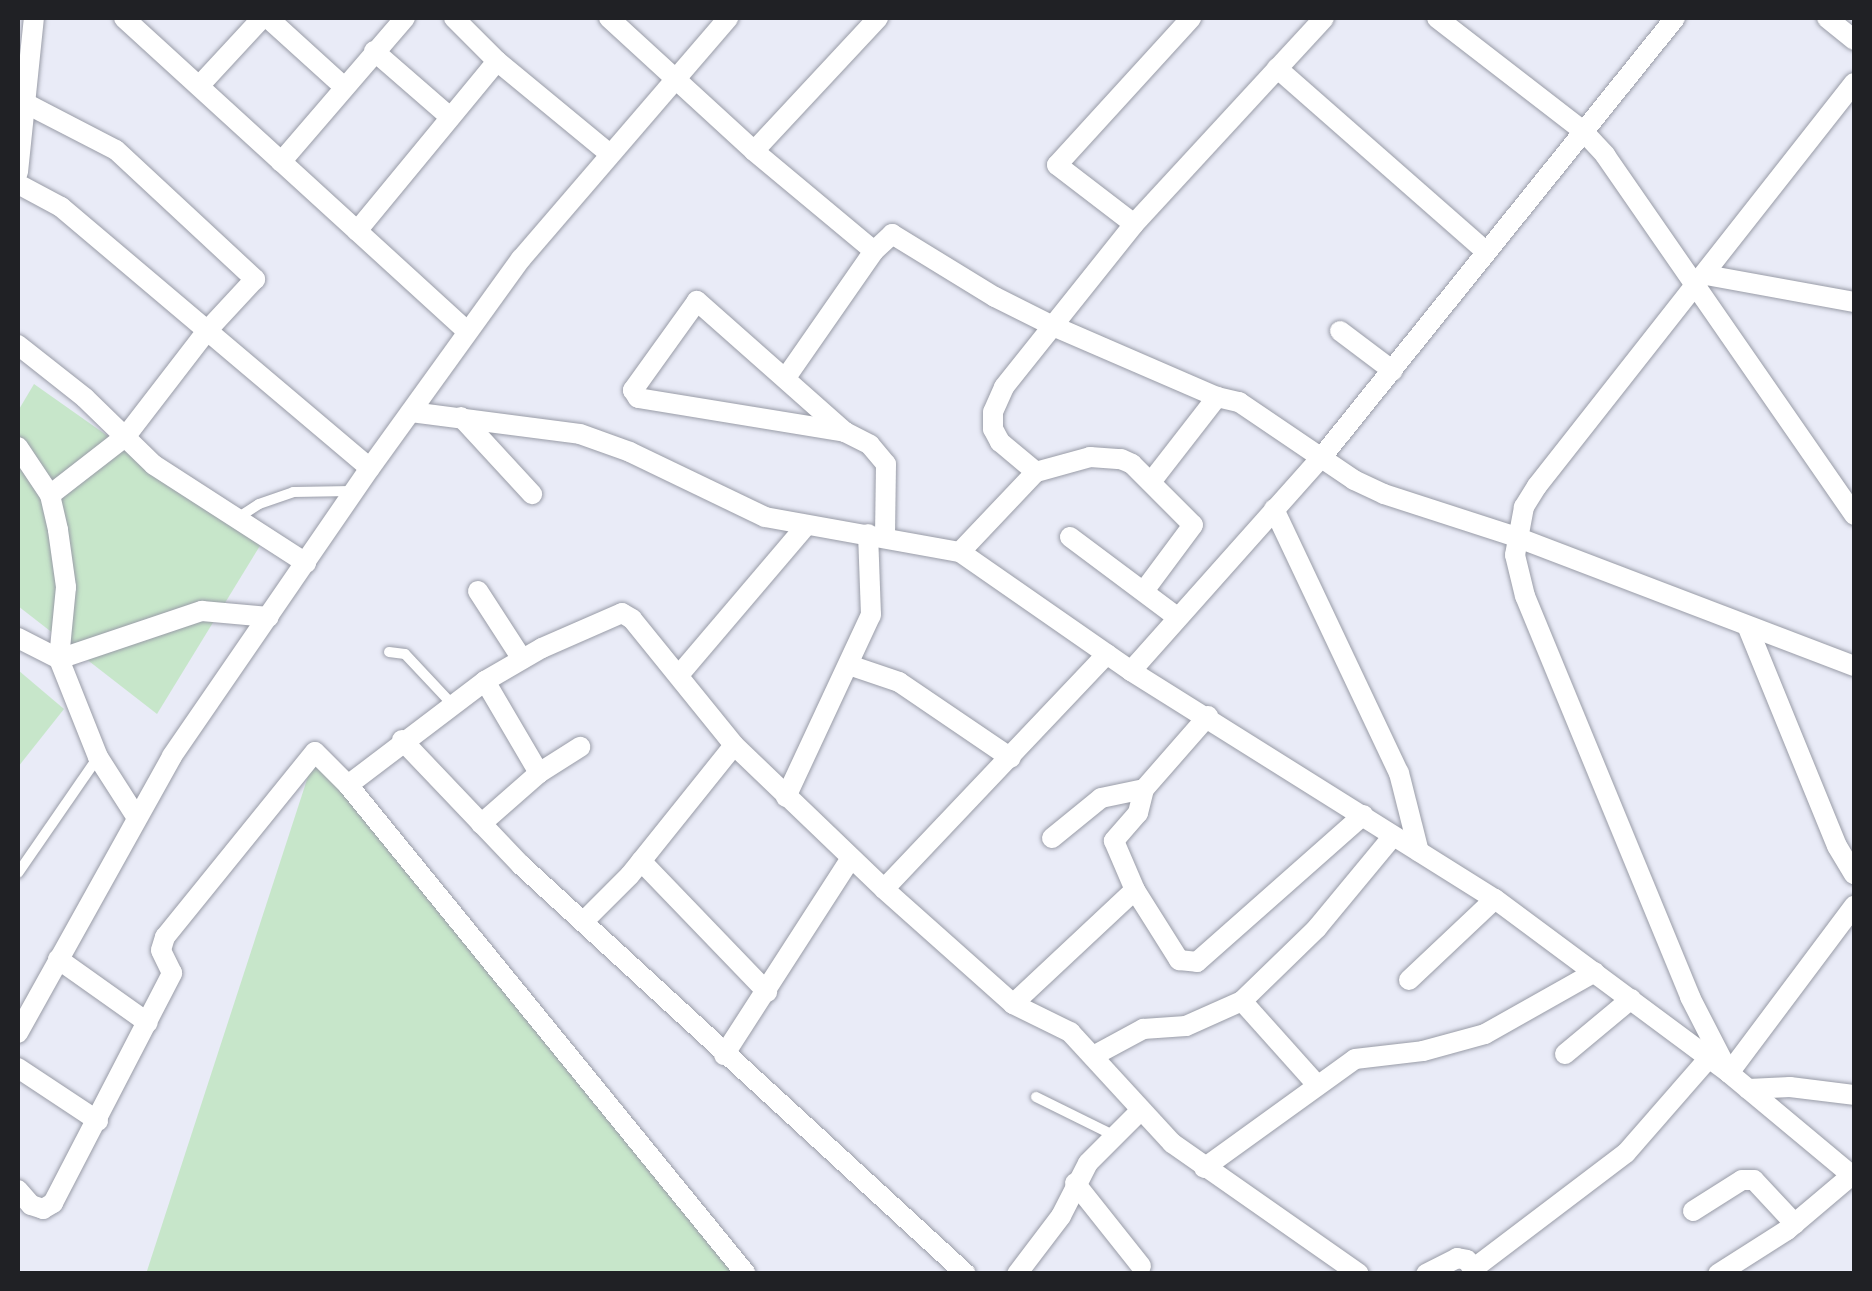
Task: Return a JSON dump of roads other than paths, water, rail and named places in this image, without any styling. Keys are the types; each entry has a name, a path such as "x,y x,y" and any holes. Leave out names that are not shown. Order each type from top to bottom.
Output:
{"street":[{"path":"200,85 265,18 343,86"},
{"path":"281,162 405,18"},
{"path":"454,18 497,61 610,154"},
{"path":"609,18 754,151 874,252"},
{"path":"18,1033 172,756 370,468 467,331 610,154 728,18"},
{"path":"754,151 878,18"},
{"path":"1036,472 1000,442 992,428 993,412 1004,387 1134,224 1324,18"},
{"path":"1438,18 1583,131 1624,178 1702,280 1854,515"},
{"path":"1826,18 1854,40"},
{"path":"128,19 467,331"},
{"path":"18,172 28,20"},
{"path":"1134,224 1057,164 1179,21"},
{"path":"1132,670 1393,371 1665,21"},
{"path":"374,51 450,117"},
{"path":"357,231 497,61"},
{"path":"1277,68 1484,250"},
{"path":"1729,1073 1690,997 1525,596 1515,555 1516,537 1524,507 1537,486 1854,82"},
{"path":"25,103 116,150 251,272 252,286 206,332 126,436 50,495"},
{"path":"18,184 61,207 370,468"},
{"path":"787,376 884,238 902,236 975,286 1053,326 1217,397 1239,402 1321,458 1384,494 1516,537 1854,666"},
{"path":"1702,280 1854,302"},
{"path":"786,797 871,615 886,464 870,445 845,432 787,376 697,301 633,390 638,398 845,432"},
{"path":"1340,331 1393,371"},
{"path":"18,345 126,436 154,466 306,563"},
{"path":"1151,482 1217,397"},
{"path":"410,412 594,438 740,507 806,526 960,552 1107,654 1496,899 1729,1073 1853,1176 1794,1224 1718,1274"},
{"path":"461,417 532,494"},
{"path":"18,446 50,495 66,588 59,659 98,756 136,818"},
{"path":"960,552 1036,472 1103,456 1132,464 1193,525 1144,591"},
{"path":"1274,509 1400,773 1419,852"},
{"path":"679,676 806,526"},
{"path":"1070,537 1177,617"},
{"path":"478,590 522,659"},
{"path":"18,638 59,659 202,611 270,616"},
{"path":"348,785 451,703 522,659 622,613 632,619 734,745 884,889 1013,1004 1070,1032 1095,1054 1141,1110 1204,1168 1359,1274"},
{"path":"1748,628 1837,846 1854,874"},
{"path":"884,889 1107,654"},
{"path":"849,665 910,688 1010,758"},
{"path":"485,682 539,774"},
{"path":"1208,716 1144,789 1138,812 1114,842 1135,890 1180,960 1196,962 1362,815"},
{"path":"402,740 481,824 583,922 724,1055 854,1168 960,1272"},
{"path":"583,922 641,861 734,745"},
{"path":"481,824 539,774 580,747"},
{"path":"18,1190 31,1205 43,1209 53,1202 172,973 162,950 166,936 315,752 348,785 746,1274"},
{"path":"1052,838 1101,798 1144,789"},
{"path":"1095,1054 1142,1029 1186,1026 1242,1001 1317,928 1393,836"},
{"path":"724,1055 851,858"},
{"path":"641,861 768,992"},
{"path":"1013,1004 1135,890"},
{"path":"1409,980 1496,899"},
{"path":"1729,1073 1854,906"},
{"path":"58,959 148,1023"},
{"path":"1204,1168 1317,1085 1364,1056 1423,1051 1486,1034 1596,972"},
{"path":"1565,1054 1632,998"},
{"path":"1242,1001 1317,1085"},
{"path":"1426,1274 1457,1258 1467,1260 1474,1271 1626,1153 1709,1058"},
{"path":"18,1068 98,1121"},
{"path":"1748,1089 1790,1087 1854,1095"},
{"path":"1017,1274 1061,1216 1075,1183 1113,1134 1141,1110"},
{"path":"1692,1211 1742,1180 1754,1180 1794,1224"},
{"path":"1075,1183 1141,1266"}],"lane":[{"path":"235,519 258,504 293,492 355,491"},
{"path":"389,652 405,654 451,703"},
{"path":"18,872 98,756"},
{"path":"1036,1096 1113,1134"}]}
